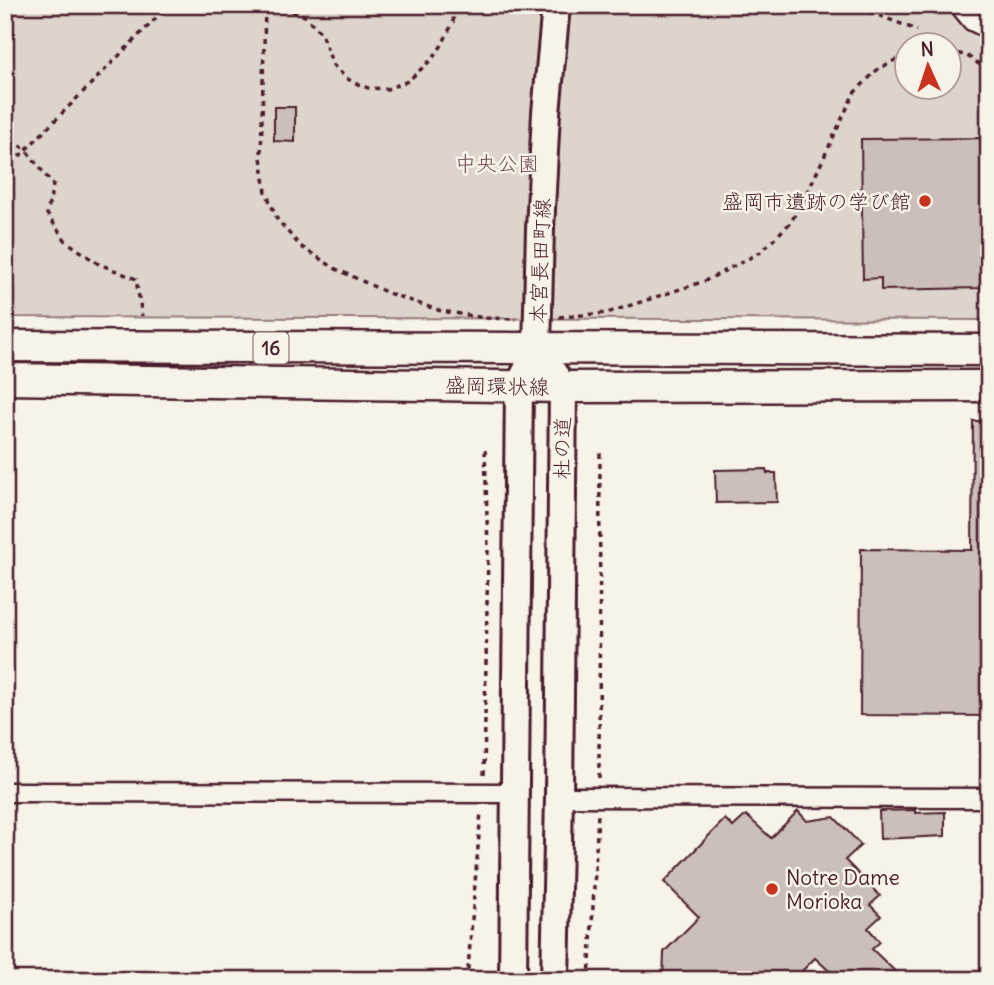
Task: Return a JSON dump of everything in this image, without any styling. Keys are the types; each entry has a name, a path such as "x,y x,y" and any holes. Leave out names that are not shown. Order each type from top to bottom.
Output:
{"main road":[{"name":"本宮長田町線","path":"537,349 545,113 556,6"},
{"name":"盛岡環状線","path":"5,346 989,350"},
{"name":"杜の道","path":"513,980 520,386 537,349"},
{"name":"杜の道","path":"537,349 562,387 555,980"},
{"name":"盛岡環状線","path":"5,379 562,387 989,386"}],"street":[{"path":"959,5 972,21 989,29"},
{"path":"5,792 515,793"},
{"path":"559,797 989,797"}],"path":[{"path":"5,171 169,5"},
{"path":"253,5 289,10 305,16 321,33 333,65 346,78 368,88 387,89 408,81 432,59 453,22 455,5"},
{"path":"851,5 917,30"},
{"path":"265,8 261,157 266,192 277,219 300,246 336,269 388,293 441,311 486,318 538,319 607,313 705,281 761,252 791,222 854,93 877,70 892,62"},
{"path":"962,54 989,71"},
{"path":"11,102 7,136 26,150 53,186 47,214 66,241 97,263 136,279 142,316"},
{"path":"467,980 482,793 488,549 485,449"},
{"path":"589,980 599,797 600,449"}],"green space":[{"name":"中央公園","path":"5,5 989,5 989,320 5,317"}],"building":[{"path":"274,107 295,107 295,142 274,141"},
{"name":"盛岡市遺跡の学び館","path":"989,138 989,262 981,262 981,288 881,290 881,278 863,279 861,139"},
{"path":"973,421 989,421 989,716 860,715 861,549 972,550"},
{"path":"766,469 767,473 776,473 777,502 716,503 715,470"},
{"path":"915,810 915,813 945,812 945,836 880,839 879,811"},
{"name":"Notre Dame Morioka","path":"798,811 807,821 834,817 861,845 845,860 880,896 870,905 881,916 868,928 880,942 872,949 904,980 839,980 815,958 793,980 663,980 664,952 699,917 664,882 725,819 733,827 746,815 771,838"}],"place":[{"name":"盛岡市遺跡の学び館","path":"925,201"},
{"name":"Notre Dame Morioka","path":"772,889"}]}
